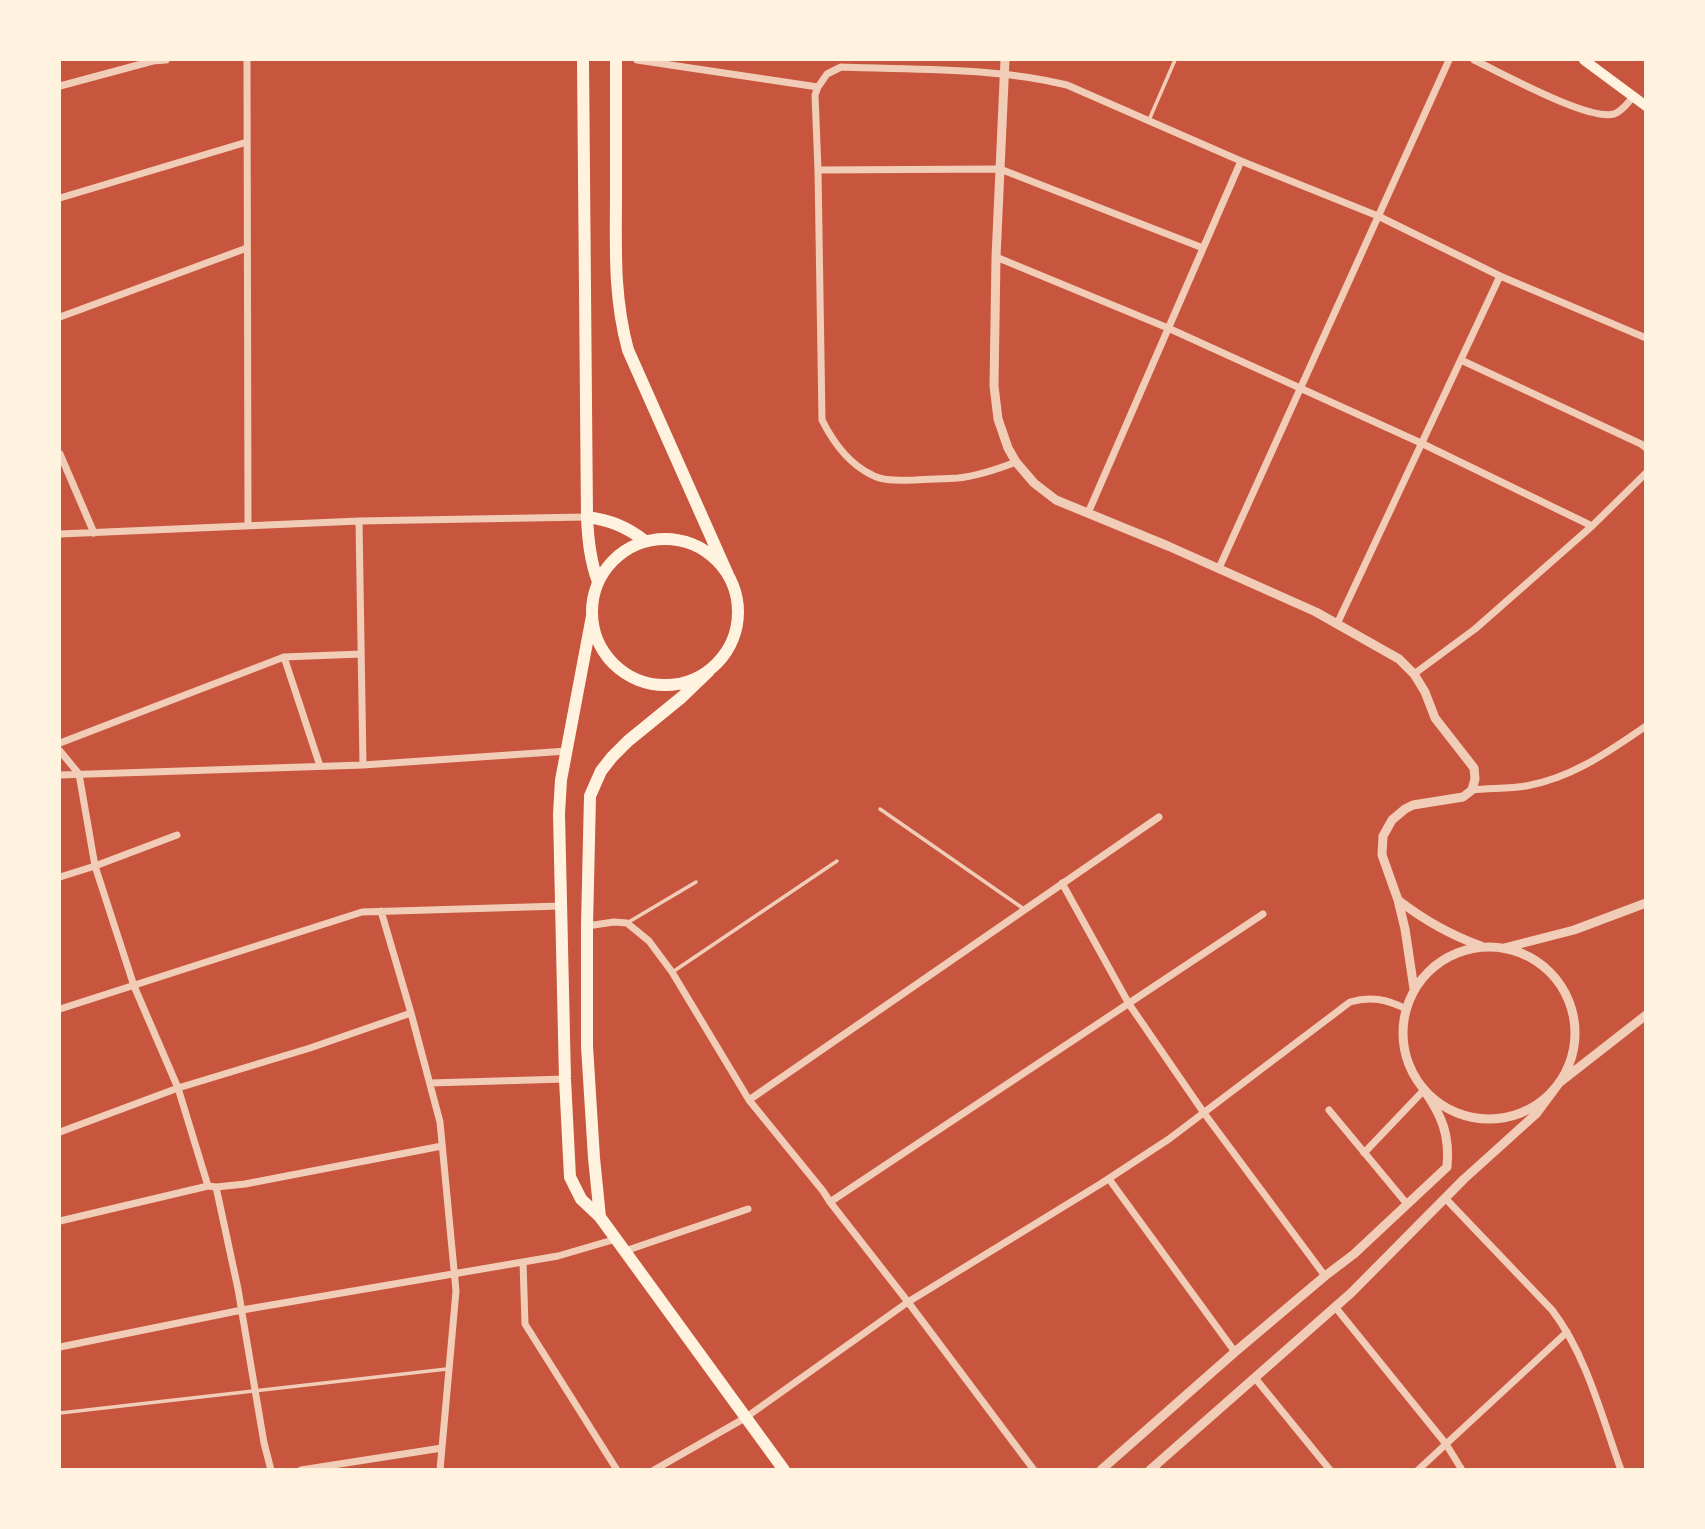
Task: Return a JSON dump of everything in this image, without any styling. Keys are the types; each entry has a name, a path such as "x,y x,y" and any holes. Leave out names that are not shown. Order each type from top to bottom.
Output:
{"highway":[{"path":"583,60 587,517 588,546 598,582"},
{"path":"600,1217 587,1046 590,796 601,771 620,749 724,656 734,637 738,616 736,595 728,575 628,350 618,308 615,262 615,60"},
{"path":"587,517 618,524 645,541"},
{"path":"728,575 715,558 697,546 666,539 645,541 625,550 617,557 603,573 594,593 561,780 559,814 570,1177 581,1199 600,1217 616,1238 784,1469"},
{"path":"592,616 596,637 606,655 620,670 639,681 659,685 680,684 709,671"}],"main road":[{"path":"1584,60 1646,106"}],"street":[{"path":"60,86 153,61 166,60"},
{"path":"247,60 248,526"},
{"path":"637,60 818,87"},
{"path":"1005,60 996,257 995,404 1002,434 1016,462 1034,483 1056,500 1316,612 1399,659 1414,674 1425,692 1435,718 1474,768 1472,790"},
{"path":"1219,568 1449,60"},
{"path":"1474,60 1583,111 1615,114 1634,96"},
{"path":"1016,462 960,478 895,481 875,477 852,461 834,442 822,420 815,103 818,87 827,75 841,67 1005,73 1067,85 1241,161 1378,216 1500,276 1646,338"},
{"path":"60,198 247,142"},
{"path":"1088,513 1241,161"},
{"path":"818,170 1000,169 1203,248"},
{"path":"60,317 247,248"},
{"path":"996,257 1168,328 1421,443 1591,526"},
{"path":"1337,624 1500,276"},
{"path":"1461,360 1646,448"},
{"path":"60,454 94,533"},
{"path":"1414,674 1475,629 1646,473"},
{"path":"60,534 359,521 587,517"},
{"path":"359,521 363,765"},
{"path":"60,743 284,657 361,654"},
{"path":"284,657 320,766"},
{"path":"1414,989 1398,900 1382,855 1383,836 1392,820 1413,805 1463,797 1472,790 1523,786 1561,777 1592,762 1646,726"},
{"path":"60,751 79,774 95,866 134,986 178,1088 212,1186 242,1310 264,1443 271,1469"},
{"path":"60,775 363,765 567,751"},
{"path":"749,1100 1159,817"},
{"path":"60,877 177,835"},
{"path":"1062,883 1129,1004 1204,1113 1325,1276"},
{"path":"1398,900 1442,930 1483,947"},
{"path":"1504,948 1574,930 1646,903"},
{"path":"60,1009 362,912 561,906"},
{"path":"382,911 440,1122 456,1291 440,1469"},
{"path":"830,1202 1263,914"},
{"path":"587,926 627,923 649,941 672,972 749,1100 823,1191 1034,1469"},
{"path":"1101,1469 1235,1352 1354,1254 1447,1167 1447,1139 1443,1122 1412,1072 1404,1052 1402,1030 1406,1009 1414,989 1427,972 1443,959 1462,951 1483,947 1504,948 1527,956 1547,970 1563,989 1572,1012 1575,1037 1571,1061 1559,1083 1536,1114 1464,1179 1336,1308 1150,1469"},
{"path":"654,1469 745,1418 908,1302 1109,1179 1169,1139 1350,1002 1376,999 1406,1009"},
{"path":"60,1132 178,1088 310,1048 411,1013"},
{"path":"1424,1090 1444,1107 1467,1117 1493,1120 1519,1115 1542,1102 1559,1083 1646,1015"},
{"path":"430,1083 565,1079"},
{"path":"1364,1153 1424,1090"},
{"path":"1329,1110 1407,1205"},
{"path":"60,1221 212,1186 245,1184 442,1146"},
{"path":"1109,1179 1235,1352"},
{"path":"1446,1198 1552,1310 1567,1332 1580,1359 1621,1469"},
{"path":"625,1251 748,1209"},
{"path":"60,1348 242,1310 558,1256 616,1238"},
{"path":"523,1262 525,1324 617,1469"},
{"path":"1336,1308 1446,1444 1462,1469"},
{"path":"1418,1469 1567,1332"},
{"path":"1255,1378 1330,1469"},
{"path":"301,1469 442,1448"}],"lane":[{"path":"1149,120 1175,60"},
{"path":"880,809 1024,909"},
{"path":"672,972 837,860"},
{"path":"627,923 696,882"},
{"path":"60,1413 449,1369"}]}
